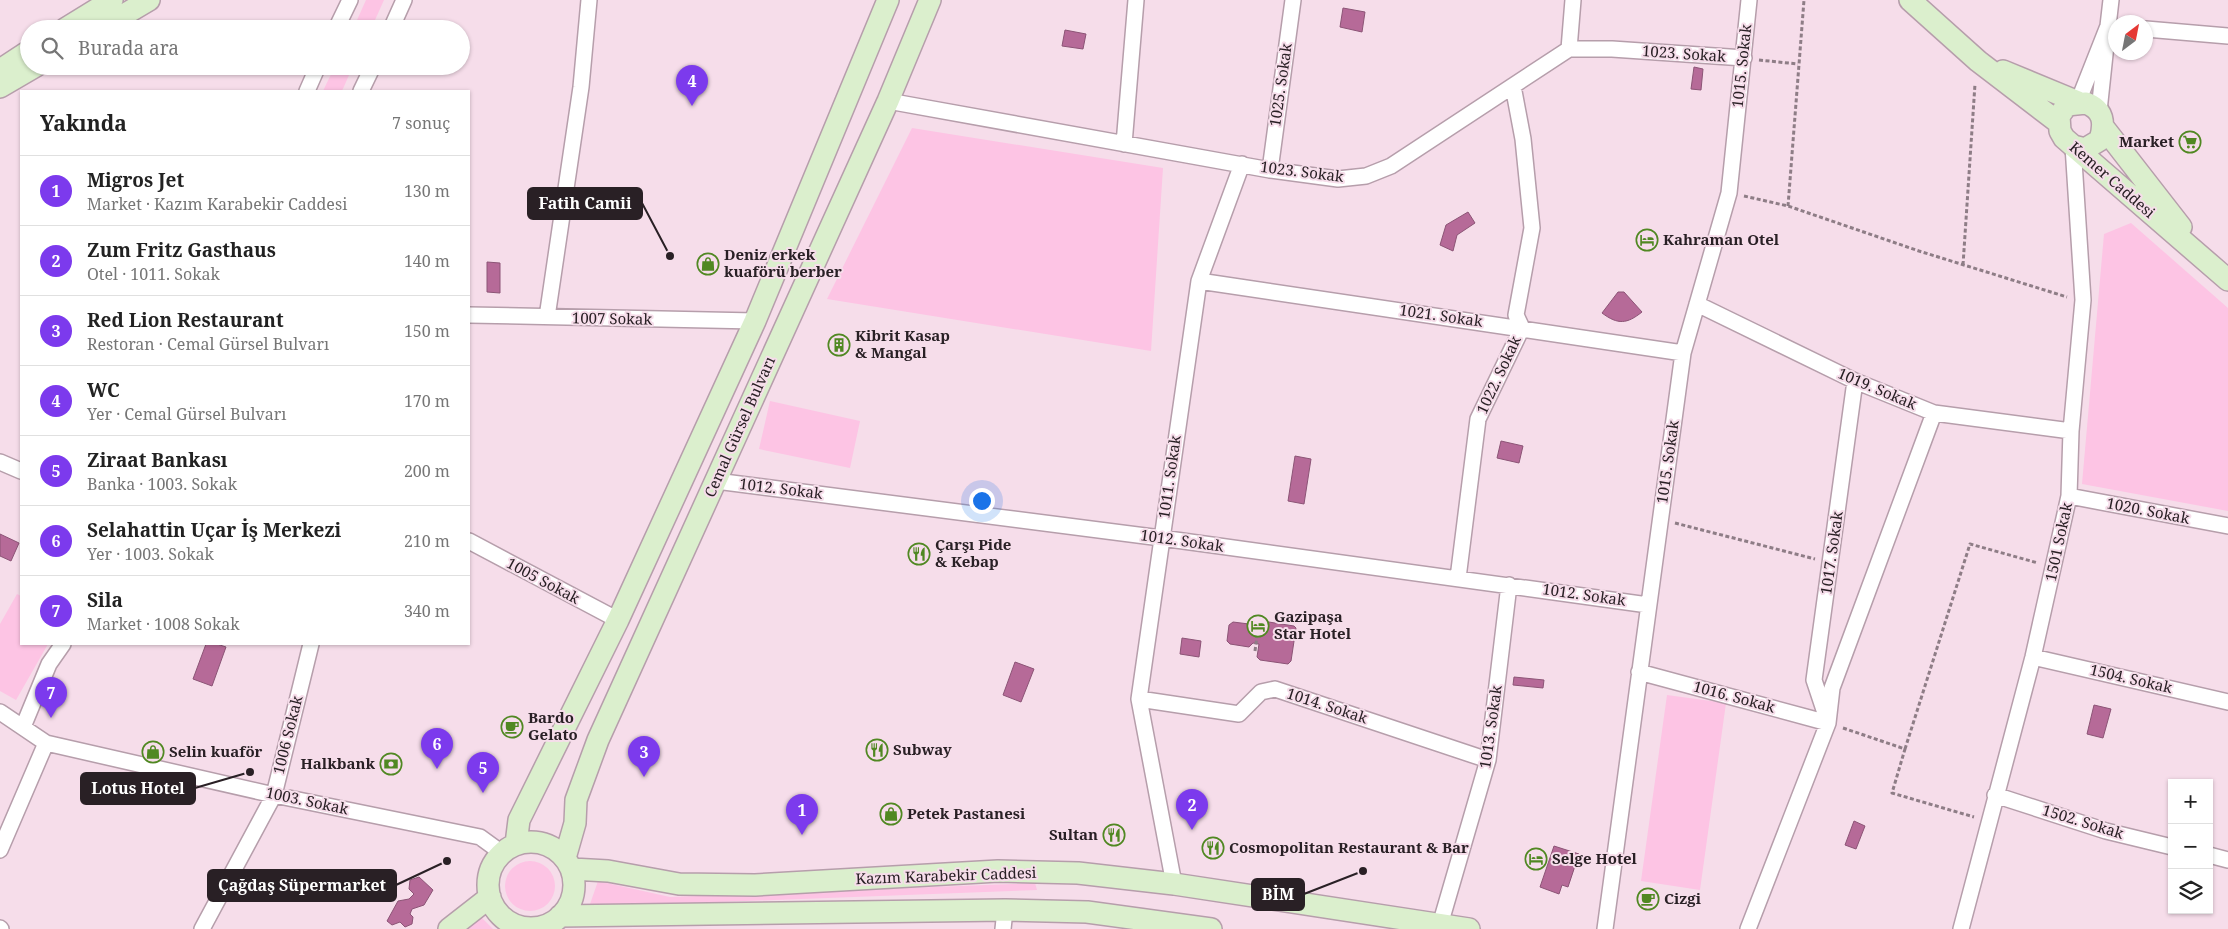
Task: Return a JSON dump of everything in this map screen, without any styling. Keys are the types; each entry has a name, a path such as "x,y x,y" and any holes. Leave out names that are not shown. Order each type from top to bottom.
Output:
{"main road":[{"path":"80,20 112,0"},
{"path":"116,20 150,0"},
{"name":"Cemal Gürsel Bulvarı","path":"509,848 519,820 618,620 754,321 888,0"},
{"name":"Cemal Gürsel Bulvarı","path":"568,864 575,823 576,800 598,740 888,101 930,0"},
{"name":"Kemer Caddesi","path":"1910,0 1978,61 2059,123 2064,138 2228,280"},
{"path":"0,70 20,58"},
{"path":"1978,61 2078,102 2086,103 2102,120 2210,265"},
{"path":"0,87 21,75"},
{"path":"2059,123 2059,116 2067,105 2078,102"},
{"path":"2073,146 2085,149 2092,147 2100,140 2102,120"},
{"path":"536,842 547,844 568,864 574,878 573,897 560,916 542,927 520,928 503,917 494,906 488,884 490,872 509,848 536,842"},
{"name":"Kazım Karabekir Caddesi","path":"568,864 679,884 755,885 998,871 1078,873 1174,884 1468,929"},
{"path":"449,929 490,897"},
{"path":"560,916 746,922 1004,920 1087,912 1167,926 1211,929"}],"street":[{"path":"340,20 350,0"},
{"path":"395,20 404,0"},
{"path":"547,317 581,87 589,0"},
{"path":"1124,144 1136,0"},
{"name":"1025. Sokak","path":"1270,170 1292,0"},
{"path":"1570,49 1573,0"},
{"name":"1015. Sokak","path":"1605,929 1683,353 1729,193 1749,0"},
{"path":"2112,0 2112,15"},
{"path":"2153,30 2228,36"},
{"path":"2078,102 2108,36"},
{"name":"1023. Sokak","path":"888,101 1270,170 1338,179 1366,176 1391,166 1570,49 1612,49 1744,58"},
{"path":"2102,120 2108,60"},
{"path":"307,90 314,75"},
{"path":"361,90 368,75"},
{"name":"1022. Sokak","path":"1458,578 1478,419 1522,328 1516,315 1532,228 1523,139 1513,86"},
{"name":"1501 Sokak","path":"1961,929 2033,657 2069,496 2071,431 2084,300 2073,146"},
{"name":"1011. Sokak","path":"1174,884 1139,699 1199,281 1242,164"},
{"name":"1021. Sokak","path":"1199,281 1683,353"},
{"name":"1019. Sokak","path":"1697,304 1856,381 1934,413 2071,431"},
{"name":"1007 Sokak","path":"470,315 754,321"},
{"name":"1017. Sokak","path":"1828,722 1814,680 1856,381"},
{"path":"1748,929 1828,722 1832,688 1934,413"},
{"path":"0,462 20,471"},
{"name":"1012. Sokak","path":"716,481 1161,538 1648,605"},
{"name":"1020. Sokak","path":"2069,496 2228,526"},
{"name":"1005 Sokak","path":"470,542 618,620"},
{"name":"1013. Sokak","path":"1440,925 1488,760 1509,585"},
{"path":"23,726 49,664 62,645"},
{"name":"1006 Sokak","path":"202,929 274,794 311,645"},
{"name":"1504. Sokak","path":"2033,657 2228,702"},
{"name":"1016. Sokak","path":"1639,672 1828,722"},
{"name":"1014. Sokak","path":"1139,699 1239,714 1261,692 1275,689 1488,760"},
{"name":"1003. Sokak","path":"0,712 46,743 274,794 480,837 509,848"},
{"path":"0,850 46,743"},
{"name":"1502. Sokak","path":"1995,795 2106,831 2168,846"},
{"path":"2213,856 2228,860"}],"path":[{"path":"1788,206 1804,0"},
{"path":"1744,58 1798,64"},
{"path":"1963,265 1971,123 1978,61"},
{"path":"1729,193 1788,206 1963,265 2066,297 2084,300"},
{"path":"1660,519 1830,563"},
{"path":"1989,822 1892,793 1970,544 2053,567"},
{"path":"1255,651 1260,614"},
{"path":"1828,722 1905,749"}],"shaded area":[{"path":"366,0 384,0 375,20 357,20"},
{"path":"1343,8 1365,12 1362,32 1340,27"},
{"path":"1065,30 1086,34 1083,49 1062,46"},
{"path":"1694,67 1703,69 1701,90 1691,89"},
{"path":"331,75 349,75 342,90 323,90"},
{"path":"912,128 1163,168 1151,351 827,299"},
{"path":"1468,212 1475,223 1457,235 1453,251 1440,245 1446,225"},
{"path":"2131,223 2228,308 2228,511 2082,484 2104,234"},
{"path":"487,262 500,263 500,293 487,292"},
{"path":"1618,292 1624,292 1642,312 1632,319 1622,322 1613,320 1602,313"},
{"path":"770,401 860,421 850,468 759,449"},
{"path":"1501,441 1523,446 1519,463 1497,458"},
{"path":"1295,456 1311,459 1304,504 1288,501"},
{"path":"0,534 19,543 11,561 0,556"},
{"path":"17,594 20,596 20,645 47,645 16,700 0,691 0,624"},
{"path":"1256,620 1294,626 1296,628 1291,661 1288,664 1260,660 1257,657 1259,644 1253,643 1249,647 1230,644 1227,641 1229,625 1233,622 1249,624"},
{"path":"1182,638 1201,641 1199,657 1180,654"},
{"path":"206,645 226,647 212,686 193,679"},
{"path":"1015,662 1034,669 1021,702 1003,695"},
{"path":"1514,677 1544,680 1543,688 1513,685"},
{"path":"1667,695 1726,703 1700,890 1641,881"},
{"path":"2094,705 2111,709 2103,738 2087,734"},
{"path":"1854,821 1865,826 1856,849 1845,845"},
{"path":"1554,846 1579,854 1568,887 1562,885 1559,894 1540,887"},
{"path":"530,861 544,865 551,872 555,886 551,900 544,907 530,911 516,907 509,900 505,886 509,872 516,865"},
{"path":"419,877 433,890 424,905 412,909 410,914 413,917 412,924 405,927 400,922 392,925 387,921 398,901 409,899 414,894 409,889 410,880"},
{"path":"598,881 670,897 1035,883 1037,890 589,907"},
{"path":"480,916 493,929 465,929"}],"place":[{"name":"WC","path":"692,106"},
{"name":"Market","path":"2190,142"},
{"name":"Kahraman Otel","path":"1647,240"},
{"name":"Fatih Camii","path":"670,256"},
{"name":"Deniz erkek kuaförü berber","path":"708,264"},
{"name":"Kibrit Kasap & Mangal","path":"839,345"},
{"name":"Çarşı Pide & Kebap","path":"919,554"},
{"name":"Gazipaşa Star Hotel","path":"1258,626"},
{"name":"Sila","path":"51,718"},
{"name":"Bardo Gelato","path":"512,727"},
{"name":"Subway","path":"877,750"},
{"name":"Selin kuaför","path":"153,752"},
{"name":"Halkbank","path":"391,764"},
{"name":"Selahattin Uçar İş Merkezi","path":"437,769"},
{"name":"Lotus Hotel","path":"250,772"},
{"name":"Red Lion Restaurant","path":"644,777"},
{"name":"Ziraat Bankası","path":"483,793"},
{"name":"Petek Pastanesi","path":"891,814"},
{"name":"Zum Fritz Gasthaus","path":"1192,830"},
{"name":"Migros Jet","path":"802,835"},
{"name":"Sultan","path":"1114,835"},
{"name":"Cosmopolitan Restaurant & Bar","path":"1213,848"},
{"name":"Selge Hotel","path":"1536,859"},
{"name":"Çağdaş Süpermarket","path":"447,861"},
{"name":"BİM","path":"1363,871"},
{"name":"Cizgi","path":"1648,899"}]}
